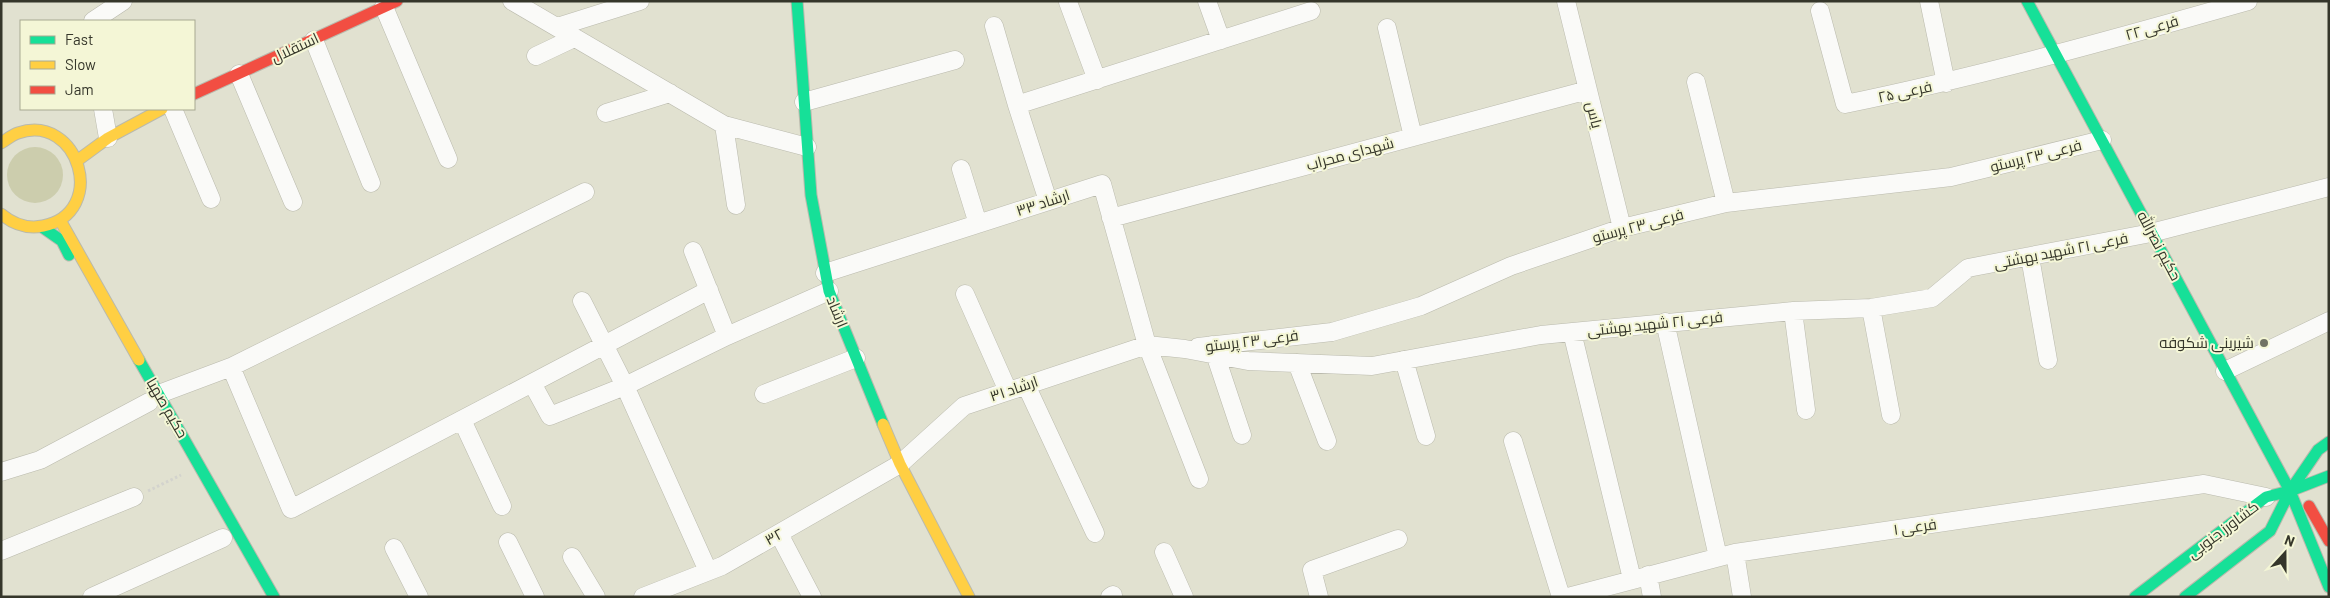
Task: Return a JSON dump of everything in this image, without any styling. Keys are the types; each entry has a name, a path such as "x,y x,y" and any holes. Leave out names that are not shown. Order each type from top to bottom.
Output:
{"street":[{"path":"94,20 123,1"},
{"path":"512,1 724,125 807,147"},
{"path":"557,27 640,1"},
{"name":"ارشاد","path":"797,1 811,194 829,291 900,464 969,597"},
{"path":"1207,1 1221,40"},
{"name":"یاس","path":"1566,1 1622,228"},
{"path":"1929,1 1946,83"},
{"name":"حکیم نصرالله","path":"2028,1 2290,491 2329,587"},
{"name":"فرعی ۲۲","path":"2056,56 2248,1"},
{"path":"1068,2 1096,80"},
{"path":"390,4 448,160"},
{"name":"استقلال","path":"195,94 390,4"},
{"path":"1017,105 1311,11"},
{"name":"فرعی ۲۵","path":"1820,11 1845,104 1946,83 2056,56"},
{"path":"994,26 1048,201"},
{"path":"1387,28 1413,137"},
{"path":"536,56 574,38"},
{"path":"314,40 372,183"},
{"path":"804,102 955,60"},
{"path":"239,74 293,202"},
{"path":"1696,82 1726,204"},
{"name":"شهدای محراب","path":"1111,218 1588,90"},
{"path":"606,113 670,93"},
{"path":"102,110 108,138"},
{"path":"78,160 108,138 160,110"},
{"path":"173,110 211,199"},
{"path":"724,125 736,205"},
{"path":"1,144 8,138 23,132 40,131 56,136 69,146 78,160 82,173 82,186 78,199 71,210 60,220 42,227 29,227 16,224 2,217"},
{"name":"فرعی ۲۳ پرستو","path":"1213,350 1332,332 1421,306 1511,266 1622,228 1726,204 1950,176 2102,140"},
{"path":"961,168 978,224"},
{"name":"ارشاد ۳۳","path":"825,273 1102,184 1147,345 1199,479"},
{"name":"فرعی ۲۱ شهید بهشتی","path":"1147,345 1213,350 1248,361 1372,366 1541,335 1793,311 1871,308 1932,298 1968,268 2030,258 2152,233 2329,187"},
{"path":"1,471 40,460 154,402 231,367 585,192"},
{"name":"حکیم صهبا","path":"60,220 154,402"},
{"name":"حکیم صهبا","path":"42,227 62,241 154,402 274,597"},
{"path":"694,251 727,336"},
{"path":"2030,258 2048,360"},
{"path":"231,367 291,509 604,347 709,290"},
{"path":"532,383 550,416 626,386 727,336 829,291"},
{"path":"965,294 1008,391"},
{"path":"582,301 604,347 626,386 708,571"},
{"path":"1871,308 1891,415"},
{"path":"1793,311 1806,410"},
{"path":"2225,370 2329,321"},
{"path":"1665,322 1727,555 1742,597"},
{"path":"1572,332 1640,577 1652,597"},
{"name":"ارشاد ۳۱","path":"900,464 964,406 1147,345"},
{"path":"1213,350 1242,435"},
{"path":"764,394 856,358"},
{"path":"1404,360 1426,436"},
{"path":"1297,363 1327,441"},
{"path":"1026,386 1095,534"},
{"path":"462,420 502,506"},
{"path":"1512,441 1560,597"},
{"path":"2290,491 2318,450 2329,442"},
{"name":"۳۲","path":"642,597 722,566 900,464"},
{"path":"2290,491 2329,476"},
{"name":"فرعی ۱","path":"1568,597 1727,555 2204,484 2266,497"},
{"name":"حکیم نصرالله","path":"2290,491 2311,508 2329,541"},
{"name":"کشاورز جنوبی","path":"2135,597 2266,497 2290,491"},
{"name":"کشاورز جنوبی","path":"2185,597 2270,531 2290,491"},
{"path":"1,551 134,497"},
{"path":"779,534 812,597"},
{"path":"92,597 223,538"},
{"path":"1319,597 1312,570 1398,539"},
{"path":"508,542 535,597"},
{"path":"394,548 418,597"},
{"path":"1164,552 1184,597"},
{"path":"572,557 596,597"}],"path":[{"path":"134,497 187,472"}],"green space":[{"path":"35,147 46,149 55,155 61,164 63,175 61,186 55,195 46,201 35,203 24,201 15,195 9,186 7,175 9,164 15,155 24,149"}],"traffic: fast":[{"path":"797,1 811,195 829,291 883,424"},
{"path":"2027,1 2290,491 2329,587"},
{"path":"42,227 62,241 69,255"},
{"path":"139,360 274,597"},
{"path":"2185,597 2270,531 2290,491 2318,450 2329,442"},
{"path":"2135,597 2266,497 2290,491 2329,476"}],"traffic: slow":[{"path":"78,160 108,138 160,110"},
{"path":"1,143 18,133 39,130 57,137 70,150 78,167 80,185 76,203 63,217 43,226 21,225 1,214"},
{"path":"60,220 139,360"},
{"path":"883,424 900,464 969,597"}],"traffic: jam":[{"path":"195,94 397,1"},
{"path":"2309,506 2329,541"}],"place":[{"name":"شیرینی شکوفه","path":"2264,343"}]}
